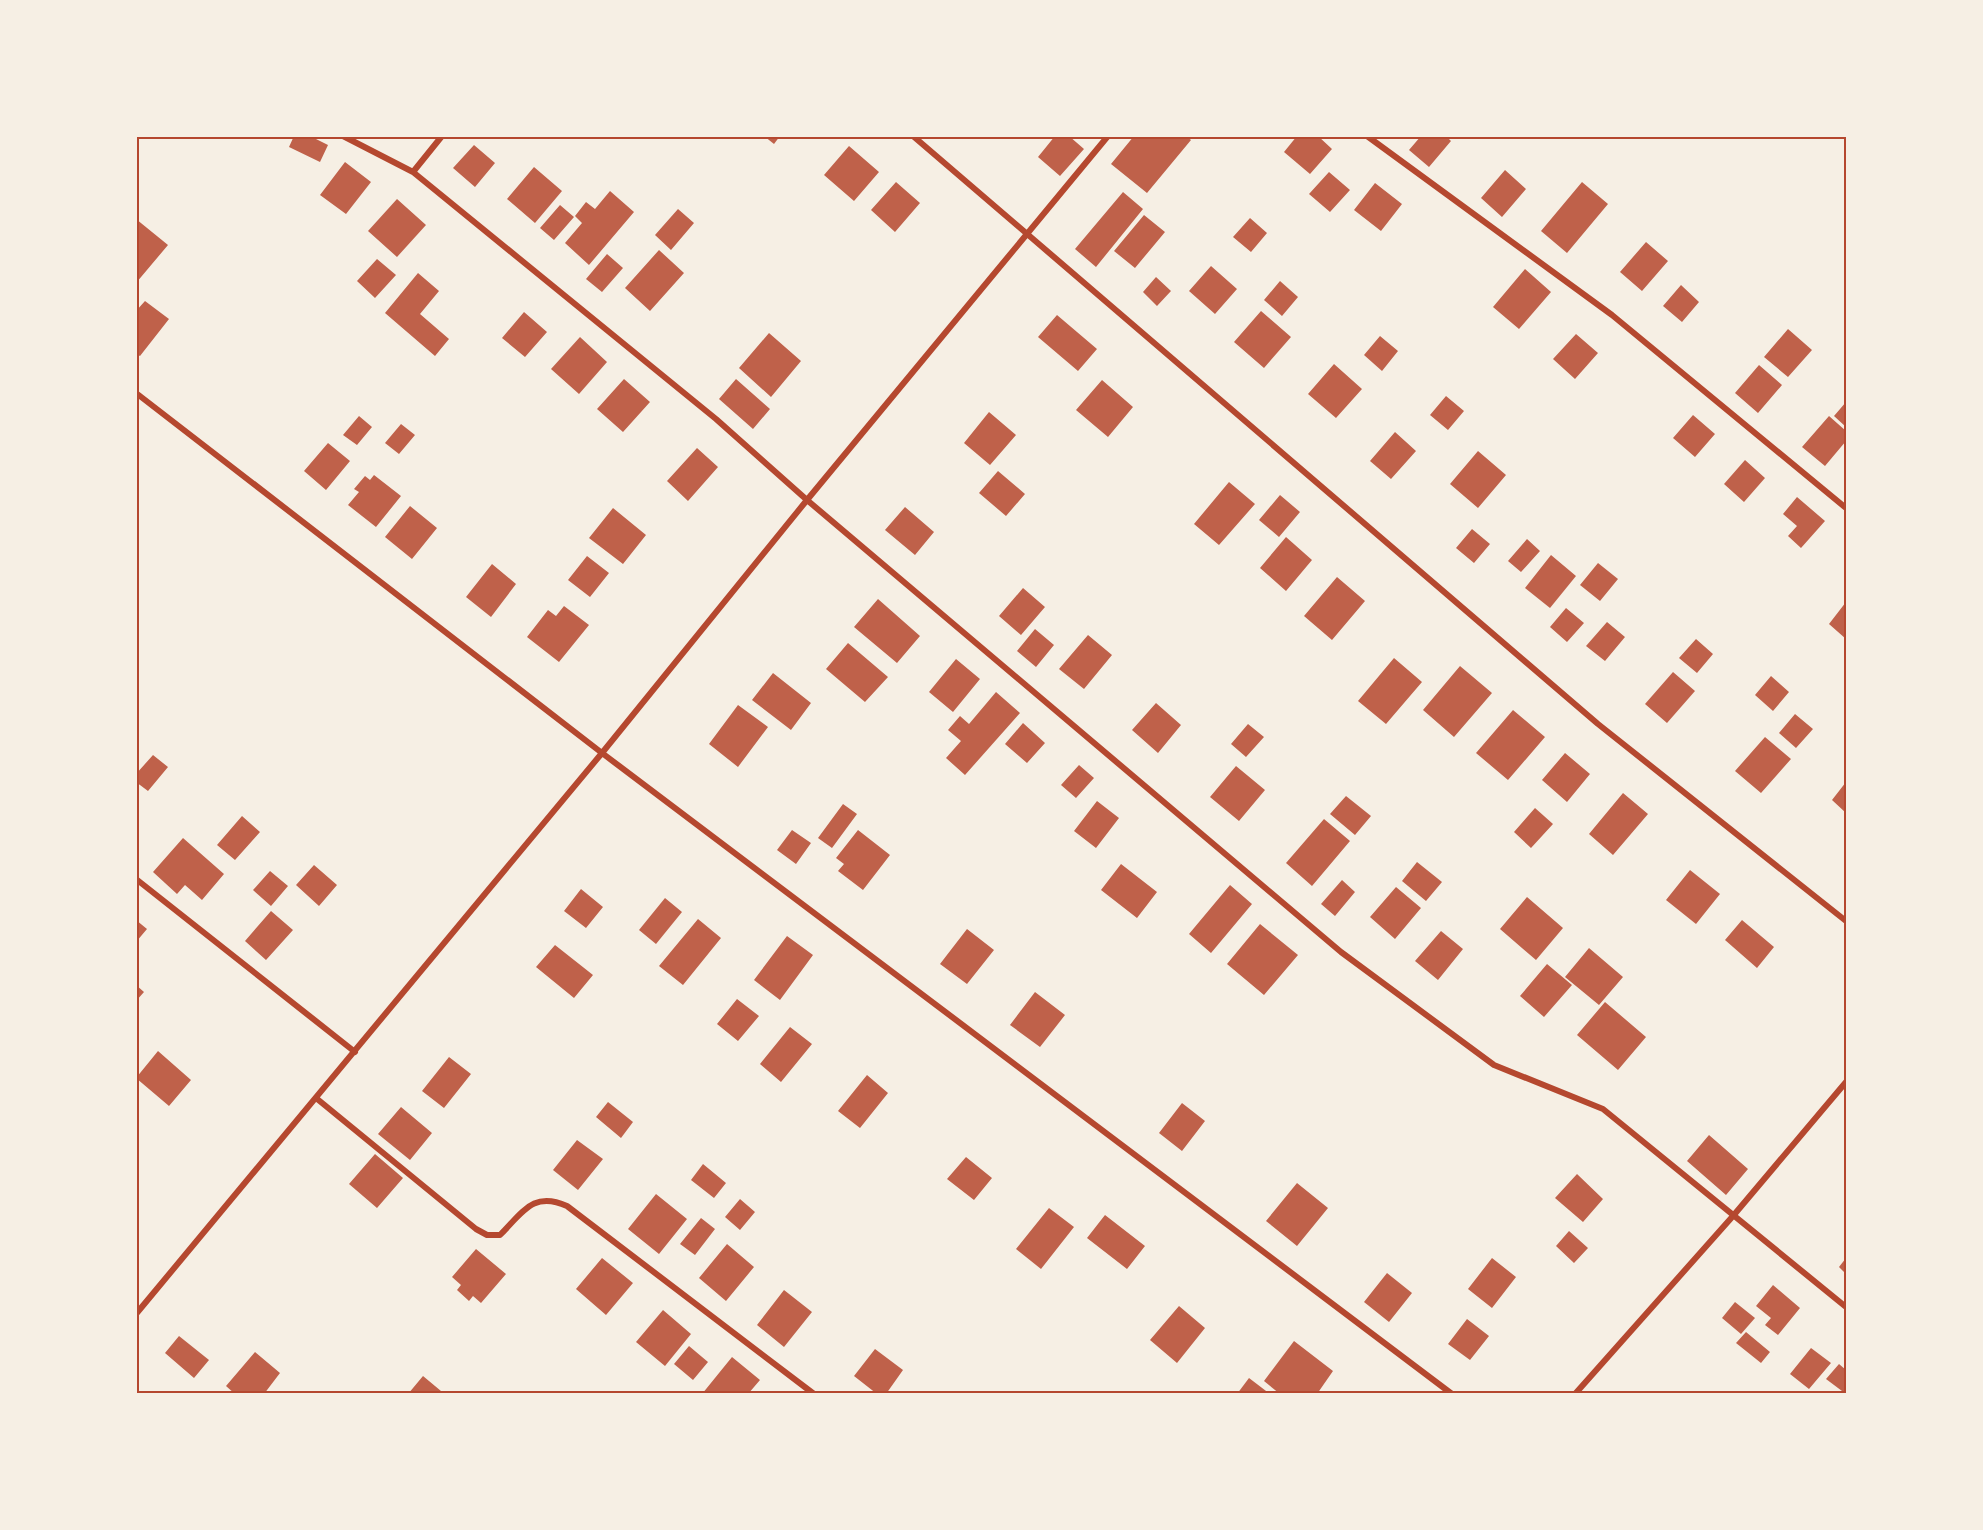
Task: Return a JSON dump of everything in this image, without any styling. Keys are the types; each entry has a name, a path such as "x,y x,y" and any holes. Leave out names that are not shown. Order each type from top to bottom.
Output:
{"street":[{"path":"344,136 413,172 716,419 807,500 1341,952 1494,1065 1602,1109 1846,1307"},
{"path":"413,172 442,136"},
{"path":"913,136 1598,724 1846,921"},
{"path":"136,1314 602,753 807,500 1028,236 1108,136"},
{"path":"1367,136 1612,315 1846,508"},
{"path":"136,393 602,753 1452,1394"},
{"path":"136,879 355,1052"},
{"path":"1575,1394 1733,1216 1846,1082"},
{"path":"316,1098 476,1229 487,1235 500,1235 533,1202 551,1199 567,1206 814,1394"}],"building":[{"path":"294,136 310,136 328,145 320,162 289,147"},
{"path":"764,136 780,136 774,144"},
{"path":"1055,136 1069,136 1084,149 1060,176 1038,157"},
{"path":"1134,136 1186,136 1191,140 1147,193 1111,164"},
{"path":"1297,136 1318,136 1332,149 1310,174 1284,152"},
{"path":"1421,136 1446,136 1451,141 1429,167 1409,150"},
{"path":"474,145 495,163 475,187 453,168"},
{"path":"849,146 879,172 854,201 824,175"},
{"path":"345,162 371,182 346,214 320,195"},
{"path":"534,167 562,191 535,223 507,199"},
{"path":"1505,170 1526,189 1502,217 1481,198"},
{"path":"1329,172 1350,190 1330,212 1309,194"},
{"path":"896,182 920,203 895,232 871,210"},
{"path":"1582,182 1608,204 1567,253 1541,231"},
{"path":"1375,183 1402,204 1381,231 1354,210"},
{"path":"610,191 634,212 589,265 565,243 582,223 575,216 586,202 595,209"},
{"path":"1123,192 1143,209 1096,267 1075,249"},
{"path":"397,199 426,225 397,257 368,231"},
{"path":"560,205 574,217 554,240 540,228"},
{"path":"678,209 694,223 671,250 655,235"},
{"path":"1144,215 1165,232 1135,268 1114,251"},
{"path":"1250,218 1267,233 1251,252 1233,237"},
{"path":"136,219 168,245 136,283"},
{"path":"1646,242 1668,261 1642,291 1620,272"},
{"path":"659,250 684,273 650,311 625,288"},
{"path":"607,254 623,268 602,292 586,279"},
{"path":"377,259 396,275 375,298 357,281"},
{"path":"1211,266 1237,289 1215,314 1189,291"},
{"path":"1525,269 1551,292 1519,329 1493,307"},
{"path":"418,273 439,291 420,314 449,339 435,356 385,313"},
{"path":"1156,277 1171,291 1157,306 1143,292"},
{"path":"1280,281 1298,297 1282,316 1264,300"},
{"path":"1681,285 1699,302 1682,322 1663,306"},
{"path":"145,301 169,319 140,356 136,354 136,311"},
{"path":"1261,311 1291,337 1264,368 1234,342"},
{"path":"524,312 547,332 525,357 502,338"},
{"path":"1057,315 1097,349 1078,371 1038,337"},
{"path":"1788,329 1812,350 1788,377 1764,357"},
{"path":"769,333 801,361 771,397 739,368"},
{"path":"1576,334 1598,353 1575,379 1553,359"},
{"path":"1380,336 1398,351 1382,371 1364,355"},
{"path":"580,337 607,362 579,394 551,369"},
{"path":"1334,364 1362,389 1336,418 1308,394"},
{"path":"1759,365 1782,385 1758,413 1735,393"},
{"path":"624,379 650,402 623,432 597,409"},
{"path":"736,379 770,409 753,429 719,399"},
{"path":"1102,380 1133,407 1108,437 1076,410"},
{"path":"1446,396 1464,411 1448,430 1430,415"},
{"path":"1846,402 1846,427 1834,416"},
{"path":"989,412 1016,435 990,465 964,443"},
{"path":"1693,415 1715,434 1695,457 1673,438"},
{"path":"359,416 372,427 357,445 343,435"},
{"path":"1829,416 1846,431 1846,441 1825,466 1802,447"},
{"path":"401,424 415,435 399,454 385,443"},
{"path":"1395,432 1416,451 1391,479 1370,461"},
{"path":"328,443 350,461 326,490 304,471"},
{"path":"697,448 718,467 688,501 667,481"},
{"path":"1478,451 1506,475 1478,508 1450,484"},
{"path":"1745,460 1765,478 1744,502 1724,484"},
{"path":"998,471 1025,494 1006,516 979,493"},
{"path":"374,475 401,496 376,527 348,505 359,492 354,489 365,476 370,480"},
{"path":"1229,482 1255,504 1219,545 1194,524"},
{"path":"1280,495 1300,512 1279,537 1259,520"},
{"path":"1797,497 1825,521 1801,548 1788,536 1797,526 1783,514"},
{"path":"410,506 437,528 412,559 385,537"},
{"path":"905,507 934,532 915,555 885,530"},
{"path":"613,508 646,535 623,564 589,538"},
{"path":"1472,529 1490,544 1474,563 1456,548"},
{"path":"1286,537 1312,560 1286,591 1260,568"},
{"path":"1527,539 1540,551 1521,572 1508,561"},
{"path":"1551,555 1576,576 1550,608 1525,588"},
{"path":"587,556 609,573 590,597 568,580"},
{"path":"1598,563 1618,579 1600,601 1580,585"},
{"path":"492,564 516,584 491,617 466,597"},
{"path":"1337,577 1365,601 1332,640 1304,616"},
{"path":"1023,588 1045,607 1021,635 999,616"},
{"path":"878,599 920,636 897,663 854,627"},
{"path":"1846,602 1846,639 1829,624"},
{"path":"564,606 589,625 559,662 527,637 548,610 556,616"},
{"path":"1566,608 1584,623 1567,642 1550,627"},
{"path":"1607,622 1625,637 1605,661 1586,646"},
{"path":"1035,629 1054,645 1036,667 1017,651"},
{"path":"1088,635 1112,655 1084,689 1059,669"},
{"path":"1696,639 1713,654 1697,673 1679,658"},
{"path":"848,643 888,677 865,702 826,669"},
{"path":"1394,658 1422,682 1386,724 1358,701"},
{"path":"956,659 980,679 953,712 929,692"},
{"path":"1460,666 1492,693 1454,737 1423,710"},
{"path":"1673,672 1695,691 1667,723 1645,704"},
{"path":"773,673 811,703 791,730 752,700"},
{"path":"1771,676 1789,692 1773,711 1755,695"},
{"path":"996,692 1020,713 965,775 946,758 961,741 948,730 960,716 969,724"},
{"path":"1156,703 1181,725 1158,753 1132,730"},
{"path":"738,705 768,727 738,767 709,744"},
{"path":"1513,710 1545,737 1508,780 1476,753"},
{"path":"1795,714 1813,729 1796,748 1779,733"},
{"path":"1023,723 1045,743 1027,763 1005,744"},
{"path":"1248,724 1264,737 1246,757 1231,744"},
{"path":"1765,737 1791,759 1761,793 1735,771"},
{"path":"1565,753 1590,774 1567,802 1542,780"},
{"path":"153,755 168,767 148,791 136,782 136,774"},
{"path":"1079,765 1094,778 1076,798 1061,785"},
{"path":"1236,766 1265,790 1239,821 1210,797"},
{"path":"1846,782 1846,813 1832,800"},
{"path":"1623,793 1648,814 1613,855 1589,834"},
{"path":"1346,796 1371,816 1355,835 1330,814"},
{"path":"1097,801 1119,818 1096,848 1074,831"},
{"path":"843,804 857,814 832,848 818,838"},
{"path":"1535,808 1553,824 1531,848 1514,832"},
{"path":"242,816 260,832 235,860 217,845"},
{"path":"1324,819 1350,841 1312,886 1286,863"},
{"path":"792,830 811,843 796,864 777,850"},
{"path":"858,830 890,855 863,890 838,871 844,864 836,858"},
{"path":"183,838 224,874 202,900 185,885 177,894 153,872"},
{"path":"1417,862 1442,882 1426,901 1402,881"},
{"path":"1121,864 1157,892 1137,918 1101,890"},
{"path":"314,865 337,885 319,906 296,885"},
{"path":"1690,870 1720,894 1696,924 1666,900"},
{"path":"270,871 288,886 271,906 253,890"},
{"path":"1342,880 1355,892 1335,916 1321,904"},
{"path":"1230,885 1252,904 1211,953 1189,934"},
{"path":"1396,887 1421,908 1395,939 1370,917"},
{"path":"581,889 603,907 586,928 564,911"},
{"path":"1527,897 1563,928 1536,960 1500,929"},
{"path":"665,898 682,912 656,944 639,930"},
{"path":"271,911 293,930 266,960 245,941"},
{"path":"698,919 721,938 683,985 659,966"},
{"path":"136,920 147,929 136,942"},
{"path":"1742,920 1774,947 1757,968 1725,940"},
{"path":"1260,924 1298,955 1264,995 1227,964"},
{"path":"967,929 994,950 967,984 940,964"},
{"path":"1441,931 1463,949 1438,980 1415,961"},
{"path":"787,936 813,955 780,1000 754,980"},
{"path":"555,945 593,975 574,998 536,967"},
{"path":"1589,948 1623,977 1599,1005 1565,977"},
{"path":"1547,964 1572,985 1544,1017 1520,996"},
{"path":"136,985 144,992 136,1001"},
{"path":"1035,992 1065,1015 1040,1047 1010,1025"},
{"path":"737,999 759,1016 738,1041 717,1024"},
{"path":"1605,1002 1646,1037 1618,1070 1577,1035"},
{"path":"790,1027 812,1044 781,1082 760,1064"},
{"path":"158,1051 191,1080 169,1106 136,1078"},
{"path":"449,1057 471,1074 444,1108 422,1091"},
{"path":"867,1075 888,1093 860,1128 838,1111"},
{"path":"608,1102 633,1122 621,1138 596,1117"},
{"path":"1182,1103 1205,1121 1182,1151 1159,1133"},
{"path":"401,1107 432,1133 410,1160 378,1134"},
{"path":"1709,1135 1748,1169 1726,1195 1687,1161"},
{"path":"577,1140 603,1159 578,1190 553,1170"},
{"path":"375,1154 403,1178 377,1208 349,1184"},
{"path":"966,1157 992,1178 974,1200 947,1179"},
{"path":"703,1164 726,1183 714,1198 691,1180"},
{"path":"1577,1174 1603,1199 1583,1222 1555,1198"},
{"path":"1297,1183 1328,1208 1297,1246 1266,1221"},
{"path":"656,1194 687,1219 659,1254 628,1229"},
{"path":"740,1199 755,1212 740,1230 725,1217"},
{"path":"1049,1208 1074,1227 1041,1269 1016,1249"},
{"path":"1105,1215 1145,1246 1127,1269 1087,1238"},
{"path":"701,1218 715,1229 695,1255 680,1244"},
{"path":"1569,1231 1588,1248 1574,1263 1556,1246"},
{"path":"727,1244 754,1267 726,1301 699,1278"},
{"path":"476,1249 506,1274 481,1303 473,1296 469,1301 457,1290 461,1285 452,1277"},
{"path":"602,1258 633,1283 606,1315 576,1289"},
{"path":"1492,1258 1516,1277 1492,1308 1468,1289"},
{"path":"1846,1258 1846,1274 1839,1267"},
{"path":"1387,1273 1412,1293 1389,1322 1364,1302"},
{"path":"1773,1285 1800,1308 1778,1335 1765,1325 1771,1318 1756,1306"},
{"path":"784,1290 812,1312 784,1347 757,1325"},
{"path":"1735,1302 1755,1318 1741,1334 1722,1318"},
{"path":"1179,1306 1205,1328 1177,1363 1150,1340"},
{"path":"663,1310 691,1334 665,1366 636,1342"},
{"path":"1467,1319 1489,1336 1470,1360 1448,1344"},
{"path":"1746,1332 1770,1352 1761,1363 1736,1343"},
{"path":"179,1336 209,1360 194,1378 165,1353"},
{"path":"1294,1341 1333,1371 1317,1394 1280,1394 1264,1381"},
{"path":"689,1346 708,1362 693,1380 674,1364"},
{"path":"1811,1348 1831,1363 1809,1389 1790,1374"},
{"path":"875,1349 903,1370 886,1394 877,1394 854,1376"},
{"path":"255,1352 280,1373 264,1394 235,1394 226,1386"},
{"path":"732,1357 760,1380 748,1394 702,1394"},
{"path":"1839,1364 1846,1370 1846,1394 1826,1379"},
{"path":"423,1376 441,1391 439,1394 408,1394"},
{"path":"1249,1378 1270,1394 1237,1394"}]}
